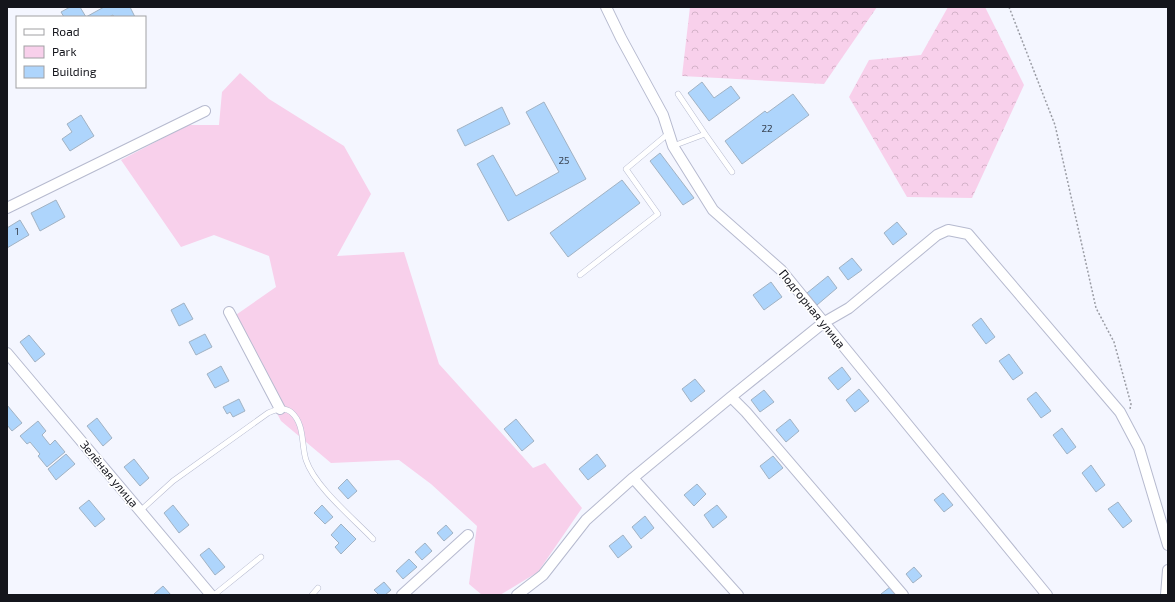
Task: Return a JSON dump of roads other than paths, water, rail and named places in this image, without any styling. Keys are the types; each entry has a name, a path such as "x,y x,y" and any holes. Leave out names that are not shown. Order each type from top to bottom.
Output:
{"street":[{"name":"Подгорная улица","path":"606,7 621,38 664,115 673,146 713,210 780,270 1047,595"},
{"path":"7,208 205,111"},
{"path":"517,595 543,575 586,520 633,478 823,323 849,308 937,235 948,230 968,234 1120,412 1139,448 1168,545"},
{"path":"229,312 280,409"},
{"name":"Зелёная улица","path":"7,353 212,595"},
{"path":"731,397 746,412 903,595"},
{"path":"633,478 738,595"},
{"path":"402,595 468,535"},
{"path":"1166,595 1168,570"}],"lane":[{"path":"678,94 732,172"},
{"path":"580,275 658,214 626,169 669,133"},
{"path":"673,146 705,134"},
{"path":"140,511 173,481 268,413 280,409 290,411 300,422 305,459 311,473 326,492 373,539"},
{"path":"212,595 261,557"},
{"path":"312,595 318,588"}]}
